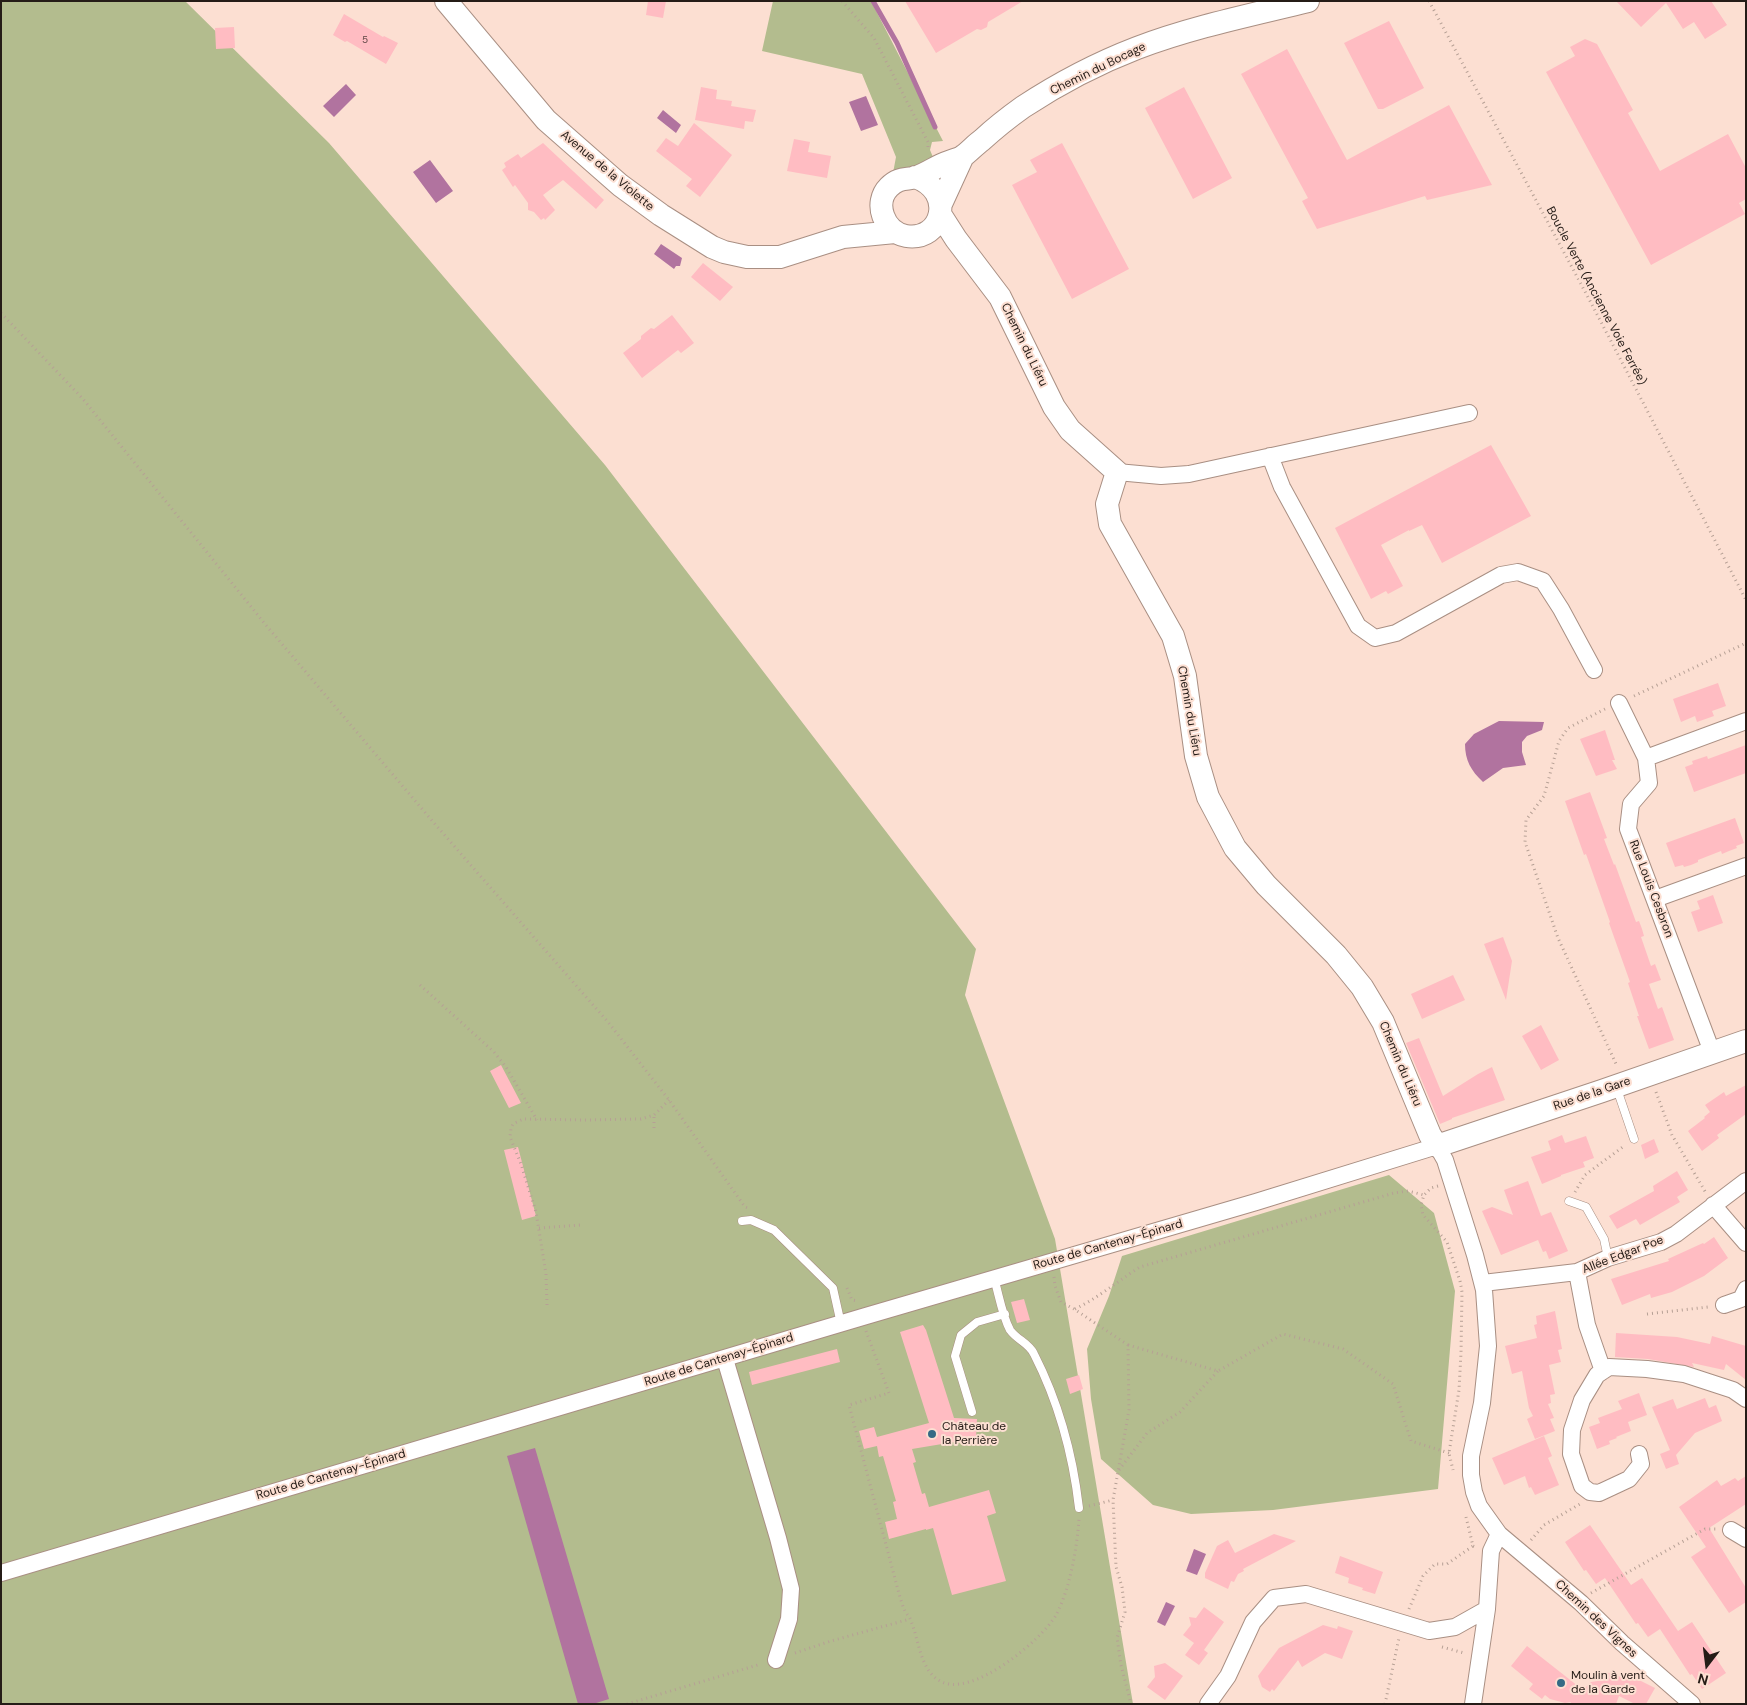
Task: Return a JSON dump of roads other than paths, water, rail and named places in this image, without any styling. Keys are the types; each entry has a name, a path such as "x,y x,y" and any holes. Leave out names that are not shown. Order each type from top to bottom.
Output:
{"street":[{"name":"Avenue de la Violette","path":"446,1 546,120 620,185 700,241 724,252 747,257 768,258 790,255 843,237 895,232"},
{"name":"Chemin du Bocage","path":"915,177 962,156 1023,107 1113,58 1180,34 1308,1"},
{"name":"Chemin du Bocage","path":"941,209 962,156"},
{"path":"915,177 925,180 933,186 938,194 941,209 937,222 930,230 922,235 913,237 904,236 888,226 883,218 882,201 884,193 896,181 915,177"},
{"name":"Avenue de la Violette","path":"843,237 882,201"},
{"name":"Chemin du Liéru","path":"941,209 978,267 1000,297 1054,407 1070,430 1117,472 1107,504 1110,524 1173,636 1185,676 1196,756 1208,797 1236,848 1266,885 1336,955 1362,987 1384,1022 1430,1135 1437,1146"},
{"name":"Chemin du Liéru","path":"922,235 978,267"},
{"path":"1117,472 1161,476 1189,474 1468,414"},
{"path":"1270,456 1282,487 1358,626 1375,638 1396,633 1501,575 1518,572 1543,581 1561,609 1594,670"},
{"name":"Rue Louis Cesbron","path":"1619,703 1646,758 1649,782 1631,804 1628,829 1712,1052"},
{"path":"1646,758 1746,721"},
{"path":"1655,899 1746,866"},
{"name":"Rue de la Gare","path":"1437,1146 1618,1077 1650,1074 1746,1041"},
{"name":"Chemin des Vignes","path":"1437,1146 1445,1160 1483,1283 1488,1346 1471,1475 1479,1506 1499,1534 1581,1603 1622,1643 1692,1704"},
{"name":"Route de Cantenay-Épinard","path":"1,1574 841,1324 866,1324 994,1278 1256,1202 1437,1146"},
{"name":"Allée Edgar Poe","path":"1483,1283 1577,1272 1608,1258 1661,1242 1676,1234 1746,1181"},
{"path":"1713,1205 1746,1243"},
{"path":"1577,1272 1588,1324 1603,1371"},
{"path":"1724,1304 1741,1299 1746,1289"},
{"path":"725,1359 778,1538 791,1589 789,1619 776,1660"},
{"path":"1638,1454 1641,1464 1630,1479 1599,1494 1590,1492 1582,1486 1571,1454 1572,1430 1582,1400 1597,1375 1609,1366 1684,1374 1733,1390 1746,1399"},
{"path":"1732,1530 1746,1540"},
{"path":"1473,1704 1487,1609 1491,1550 1499,1534"},
{"path":"1208,1704 1228,1676 1253,1622 1274,1598 1306,1594 1429,1631 1455,1627 1487,1609"}],"lane":[{"path":"1618,1077 1634,1139"},
{"path":"1570,1201 1586,1207 1604,1239 1608,1258"},
{"path":"742,1221 751,1220 774,1230 833,1288 841,1324"},
{"path":"994,1278 1010,1328 1015,1336 1031,1348 1044,1373 1071,1460 1079,1508"},
{"path":"972,1412 955,1356 961,1335 977,1322 1005,1314"}],"waterway":[{"path":"873,1 897,43 935,127"}],"place":[{"name":"Château de la Perrière","path":"932,1434"},
{"name":"Moulin à vent de la Garde","path":"1561,1683"}]}
